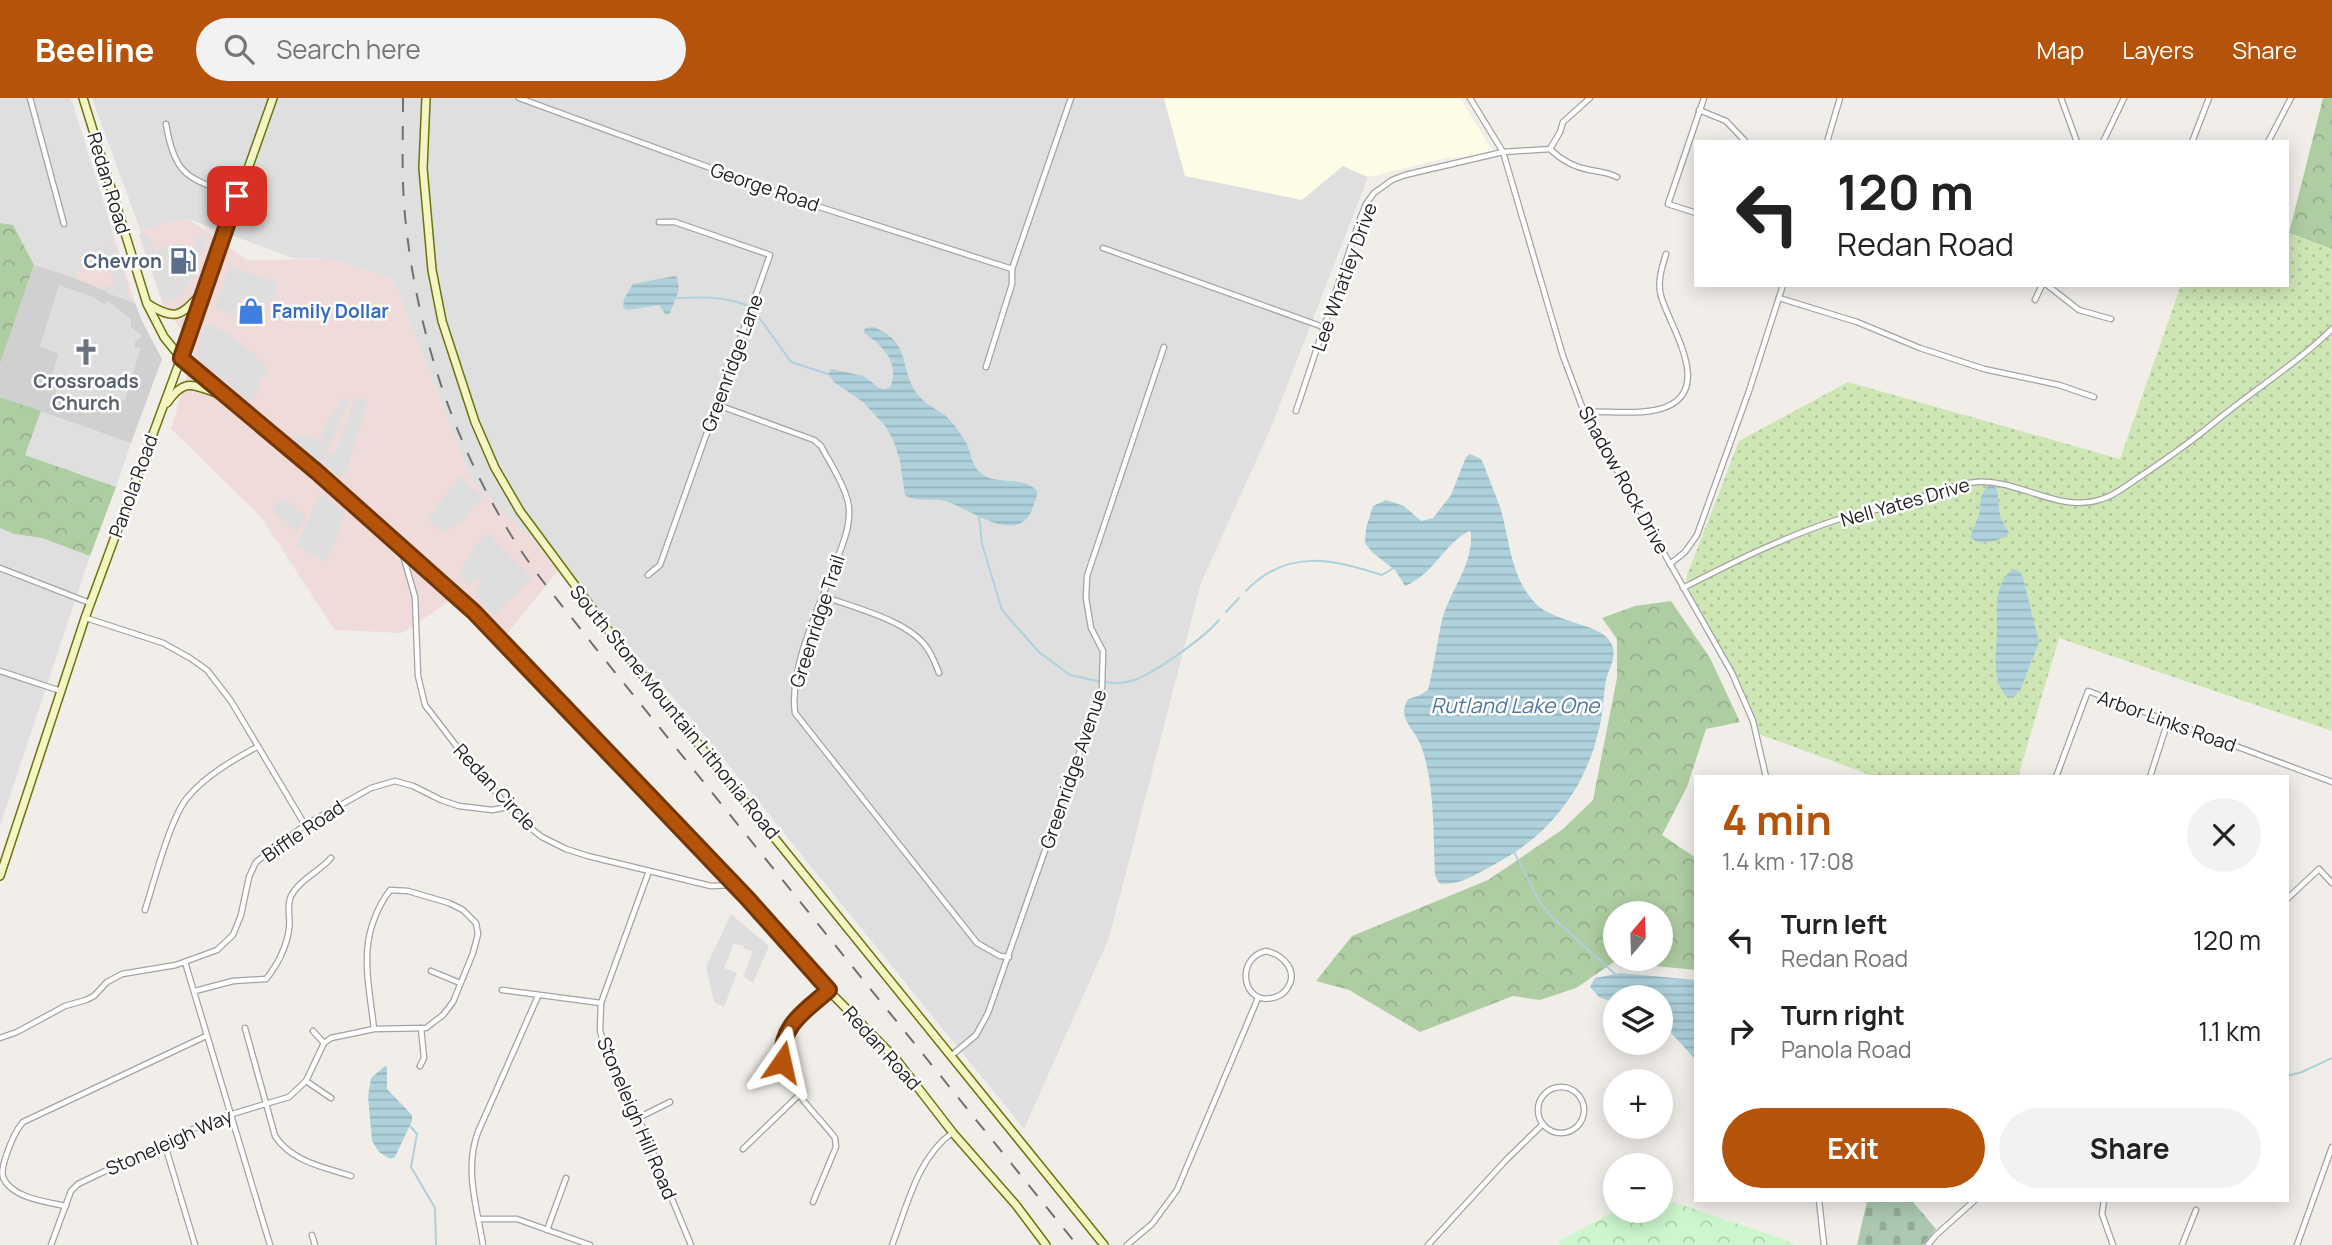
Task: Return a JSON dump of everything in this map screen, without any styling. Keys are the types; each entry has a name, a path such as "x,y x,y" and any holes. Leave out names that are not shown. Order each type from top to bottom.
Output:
{"main road":[{"name":"Redan Road","path":"83,98 147,304 164,337 181,358 317,472 474,612 895,1058 1046,1245"},
{"name":"Panola Road","path":"0,876 90,603 273,98"},
{"name":"South Stone Mountain Lithonia Road","path":"426,98 423,168 436,296 463,390 507,490 529,526 628,657 1104,1245"},
{"path":"147,304 169,316 178,314 205,290"},
{"path":"159,415 183,385 190,384 223,395"}],"street":[{"path":"30,98 64,224"},
{"name":"George Road","path":"519,98 801,201 1013,269"},
{"path":"986,367 1012,284 1013,269 1071,98"},
{"name":"Shadow Rock Drive","path":"1470,98 1503,152 1563,356 1584,412 1732,673 1753,721 1766,775"},
{"path":"1590,98 1563,122 1550,149 1566,163 1591,171 1607,172 1617,177"},
{"path":"1694,212 1668,204 1704,98"},
{"path":"1828,140 1840,98"},
{"path":"2061,98 2076,140"},
{"path":"2104,140 2124,98"},
{"path":"2193,140 2208,98"},
{"path":"2269,140 2291,98"},
{"path":"1699,110 1727,121 1744,140"},
{"path":"166,124 170,144 183,172 237,196"},
{"name":"Lee Whatley Drive","path":"1296,411 1326,328 1360,219 1374,194 1392,180 1405,175 1503,152 1550,149"},
{"name":"Greenridge Lane","path":"648,575 660,565 770,255 675,222 659,222"},
{"path":"1103,248 1326,328"},
{"path":"1584,412 1660,409 1675,402 1684,390 1689,373 1686,358 1660,294 1660,278 1666,254"},
{"path":"1670,564 1685,552 1697,535 1749,391 1782,287"},
{"path":"2035,300 2043,287"},
{"path":"2047,287 2079,310 2112,319"},
{"path":"1779,298 1857,322 1910,345 1984,369 2059,385 2094,397"},
{"name":"Nell Yates Drive","path":"1683,588 1754,551 1808,530 1962,484 1995,483 2056,500 2081,503 2102,499 2120,490 2199,436 2311,350 2332,328"},
{"name":"Greenridge Avenue","path":"950,1057 976,1035 988,1013 1102,688 1103,651 1091,628 1086,598 1087,576 1164,347"},
{"name":"Greenridge Trail","path":"718,405 814,440 821,446 846,497 849,510 846,536 806,642 792,693 795,713 977,943 1000,956 1009,957"},
{"name":"Redan Circle","path":"401,548 415,597 418,676 425,705 508,807 532,830 566,849 711,886 733,885"},
{"path":"0,568 90,603"},
{"path":"823,596 895,623 915,635 928,648 939,673"},
{"path":"85,618 163,643 206,670 219,684 305,825"},
{"path":"0,671 61,691"},
{"name":"Arbor Links Road","path":"2057,775 2088,691 2332,782"},
{"path":"2151,775 2168,721"},
{"path":"145,910 171,832 187,798 212,775 257,747"},
{"name":"Biffle Road","path":"0,1038 65,1006 94,996 107,982 122,974 185,962 217,950 228,942 242,915 248,877 256,862 305,825 371,788 395,781 459,806 492,810 508,807"},
{"path":"195,991 233,981 266,979 275,968 290,929 291,897 299,886 331,858"},
{"path":"2289,897 2319,869 2332,883"},
{"name":"Stoneleigh Hill Road","path":"649,871 601,1003 599,1023 602,1039 691,1245"},
{"path":"331,1098 306,1081 324,1042 331,1038 374,1029 426,1028 443,1015 453,1002 478,934 476,923 463,910 408,891 390,890 379,904 365,956 374,1029"},
{"path":"1266,951 1280,956 1291,969 1288,988 1281,996 1258,998 1246,980 1247,965 1258,953 1266,951"},
{"path":"185,962 270,1245"},
{"path":"431,971 460,983"},
{"path":"502,990 601,1003"},
{"path":"813,1202 836,1147 835,1139 798,1096 782,1062 785,1037 793,1023 829,990"},
{"path":"483,1245 471,1181 473,1148 538,996"},
{"path":"1127,1245 1152,1224 1177,1190 1258,998"},
{"path":"246,1028 275,1136 291,1154 352,1176"},
{"path":"420,1066 424,1058 421,1028"},
{"path":"313,1031 324,1042"},
{"path":"66,1206 28,1196 10,1188 3,1177 2,1169 18,1128 23,1122 206,1036"},
{"name":"Stoneleigh Way","path":"51,1245 71,1191 78,1184 164,1142 230,1114 289,1097 306,1081"},
{"path":"1569,1089 1580,1098 1584,1112 1577,1126 1564,1133 1549,1129 1543,1124 1538,1112 1547,1092 1569,1089"},
{"path":"743,1149 798,1096"},
{"path":"638,1118 670,1102"},
{"path":"1429,1245 1506,1160 1543,1124"},
{"path":"892,1245 921,1171 935,1150 953,1133"},
{"path":"164,1142 195,1245"},
{"path":"2297,1245 2332,1147"},
{"path":"547,1231 566,1178"},
{"path":"1819,1202 1824,1245"},
{"path":"1928,1245 1973,1202"},
{"path":"2104,1202 2102,1214 2113,1245"},
{"path":"2182,1245 2196,1210"},
{"path":"480,1219 517,1219 590,1245"},
{"path":"312,1235 315,1245"}],"shaded area":[{"path":"0,98 70,98 73,104 114,236 72,277 34,265 13,225 0,223"},
{"path":"92,98 1164,98 1185,176 1343,166 1368,177 1270,430 1201,583 1109,938 1024,1129 685,711 561,567 472,481 393,279 330,259 293,258 188,219 150,227 141,232"},
{"path":"1164,98 1460,98 1495,155 1446,158 1368,177 1343,166 1302,200 1185,176"},
{"path":"188,219 248,260 330,259 393,279 472,481 561,567 506,635 451,600 402,633 335,630 260,516 171,429 195,348 163,305 139,236 150,227"},
{"path":"148,234 154,251 178,243 195,248 200,234 207,235 189,285 178,299 163,303 140,235"},
{"path":"114,236 135,303 72,277"},
{"path":"112,240 128,288 124,290 128,292 132,302 107,293 105,287 115,283 102,249"},
{"path":"34,265 72,277 135,303 162,359 131,443 0,397 0,364"},
{"path":"230,266 278,283 273,300 270,299 268,304 244,295 236,310 236,317 215,308"},
{"path":"59,285 93,297 105,305 108,301 131,319 131,327 142,336 135,342 135,348 141,347 125,400 118,401 115,411 56,393 57,388 51,379 58,354 40,346"},
{"path":"206,323 229,334 268,366 256,385 260,389 250,402 198,359 196,353"},
{"path":"355,397 367,402 346,474 339,477 324,465 329,453 336,452"},
{"path":"343,398 348,402 322,465 294,441 300,433 321,442 324,438 320,434"},
{"path":"41,411 131,443 116,487 25,455"},
{"path":"461,476 482,496 461,523 443,532 427,520"},
{"path":"320,494 345,514 326,563 297,544"},
{"path":"284,497 306,517 296,532 272,511"},
{"path":"0,528 14,534 42,538 90,556 0,826"},
{"path":"486,532 532,578 495,615 481,603 475,592 483,581 477,577 469,587 459,576 470,554"},
{"path":"731,914 769,946 753,983 743,976 753,952 734,944 724,968 737,973 724,1007 714,1002 706,967"}],"green space":[{"path":"2323,98 2332,98 2332,249 2289,233"},
{"path":"0,223 13,225 34,265 0,364"},
{"path":"2289,234 2332,249 2332,731 2059,638 2019,775 1871,775 1756,733 1738,690 1696,610 1686,578 1739,441 1848,382 2120,459 2180,287 2289,287"},
{"path":"0,397 41,411 25,455 116,487 90,556 42,538 14,534 0,528"},
{"path":"1671,601 1710,658 1740,722 1706,729 1687,787 1662,835 1694,857 1694,970 1673,968 1673,901 1603,901 1603,970 1576,988 1540,1000 1513,996 1420,1032 1349,990 1316,981 1352,936 1488,880 1563,829 1593,800 1617,678 1617,639 1602,618 1635,606"},
{"path":"1673,1202 1794,1245 1559,1245 1561,1240 1603,1217 1603,1223 1673,1223"},
{"path":"1867,1202 1913,1202 1936,1229 1923,1245 1857,1245"}],"water":[{"path":"677,277 679,290 670,313 666,315 659,305 628,310 623,308 624,299 633,284"},
{"path":"873,327 886,333 900,348 909,377 921,399 945,415 956,427 967,445 973,463 982,474 988,478 1024,483 1037,491 1031,512 1024,521 1015,525 1004,525 948,502 915,499 905,495 900,461 886,427 863,402 834,382 828,374 831,369 864,376 879,388 890,387 893,370 888,355 864,333 865,328"},
{"name":"Rutland Lake One","path":"1470,454 1481,459 1484,465 1501,510 1516,571 1527,593 1544,610 1599,632 1612,645 1614,654 1606,680 1598,733 1582,776 1571,796 1527,844 1470,877 1445,884 1439,883 1435,875 1433,811 1426,763 1419,741 1404,712 1408,699 1428,690 1442,620 1465,567 1471,533 1469,531 1460,537 1423,575 1405,586 1395,570 1365,543 1366,528 1373,506 1386,500 1404,506 1421,521 1433,518 1451,495 1466,457"},
{"path":"1992,483 1997,490 2000,517 2009,533 1995,541 1984,543 1970,537 1979,515 1983,493"},
{"path":"2013,569 2020,572 2023,578 2039,642 2021,688 2015,696 2008,698 2002,691 1997,675 1997,605 2002,581"},
{"path":"1620,973 1694,980 1694,1058 1673,1035 1673,985 1603,985 1603,998 1590,987 1595,978"},
{"path":"385,1066 387,1089 412,1115 412,1121 395,1157 390,1159 379,1152 372,1141 368,1097 371,1078"}],"waterway":[{"path":"676,298 703,297 746,305"},
{"path":"758,316 791,362 828,374"},
{"path":"979,516 982,544 1002,610 1039,652 1070,675 1098,681"},
{"path":"1246,591 1262,577 1294,563 1328,562 1382,575 1392,569"},
{"path":"1226,612 1239,598"},
{"path":"1107,682 1128,682 1154,670 1191,645 1219,620"},
{"path":"1514,852 1538,899 1550,915 1615,974"},
{"path":"2289,1075 2332,1058"},
{"path":"410,1126 417,1134 411,1167 435,1208 436,1245"}],"railway":[{"path":"403,98 404,209 412,267 430,350 458,431 475,469 516,543 593,645 1077,1245"}],"place":[{"name":"Chevron","path":"183,261"},
{"name":"Family Dollar","path":"251,311"},
{"name":"Crossroads Church","path":"86,352"}],"route":[{"path":"237,196 181,358 317,472 474,612 747,898 829,990 798,1017 788,1030 782,1045 782,1062"}]}
